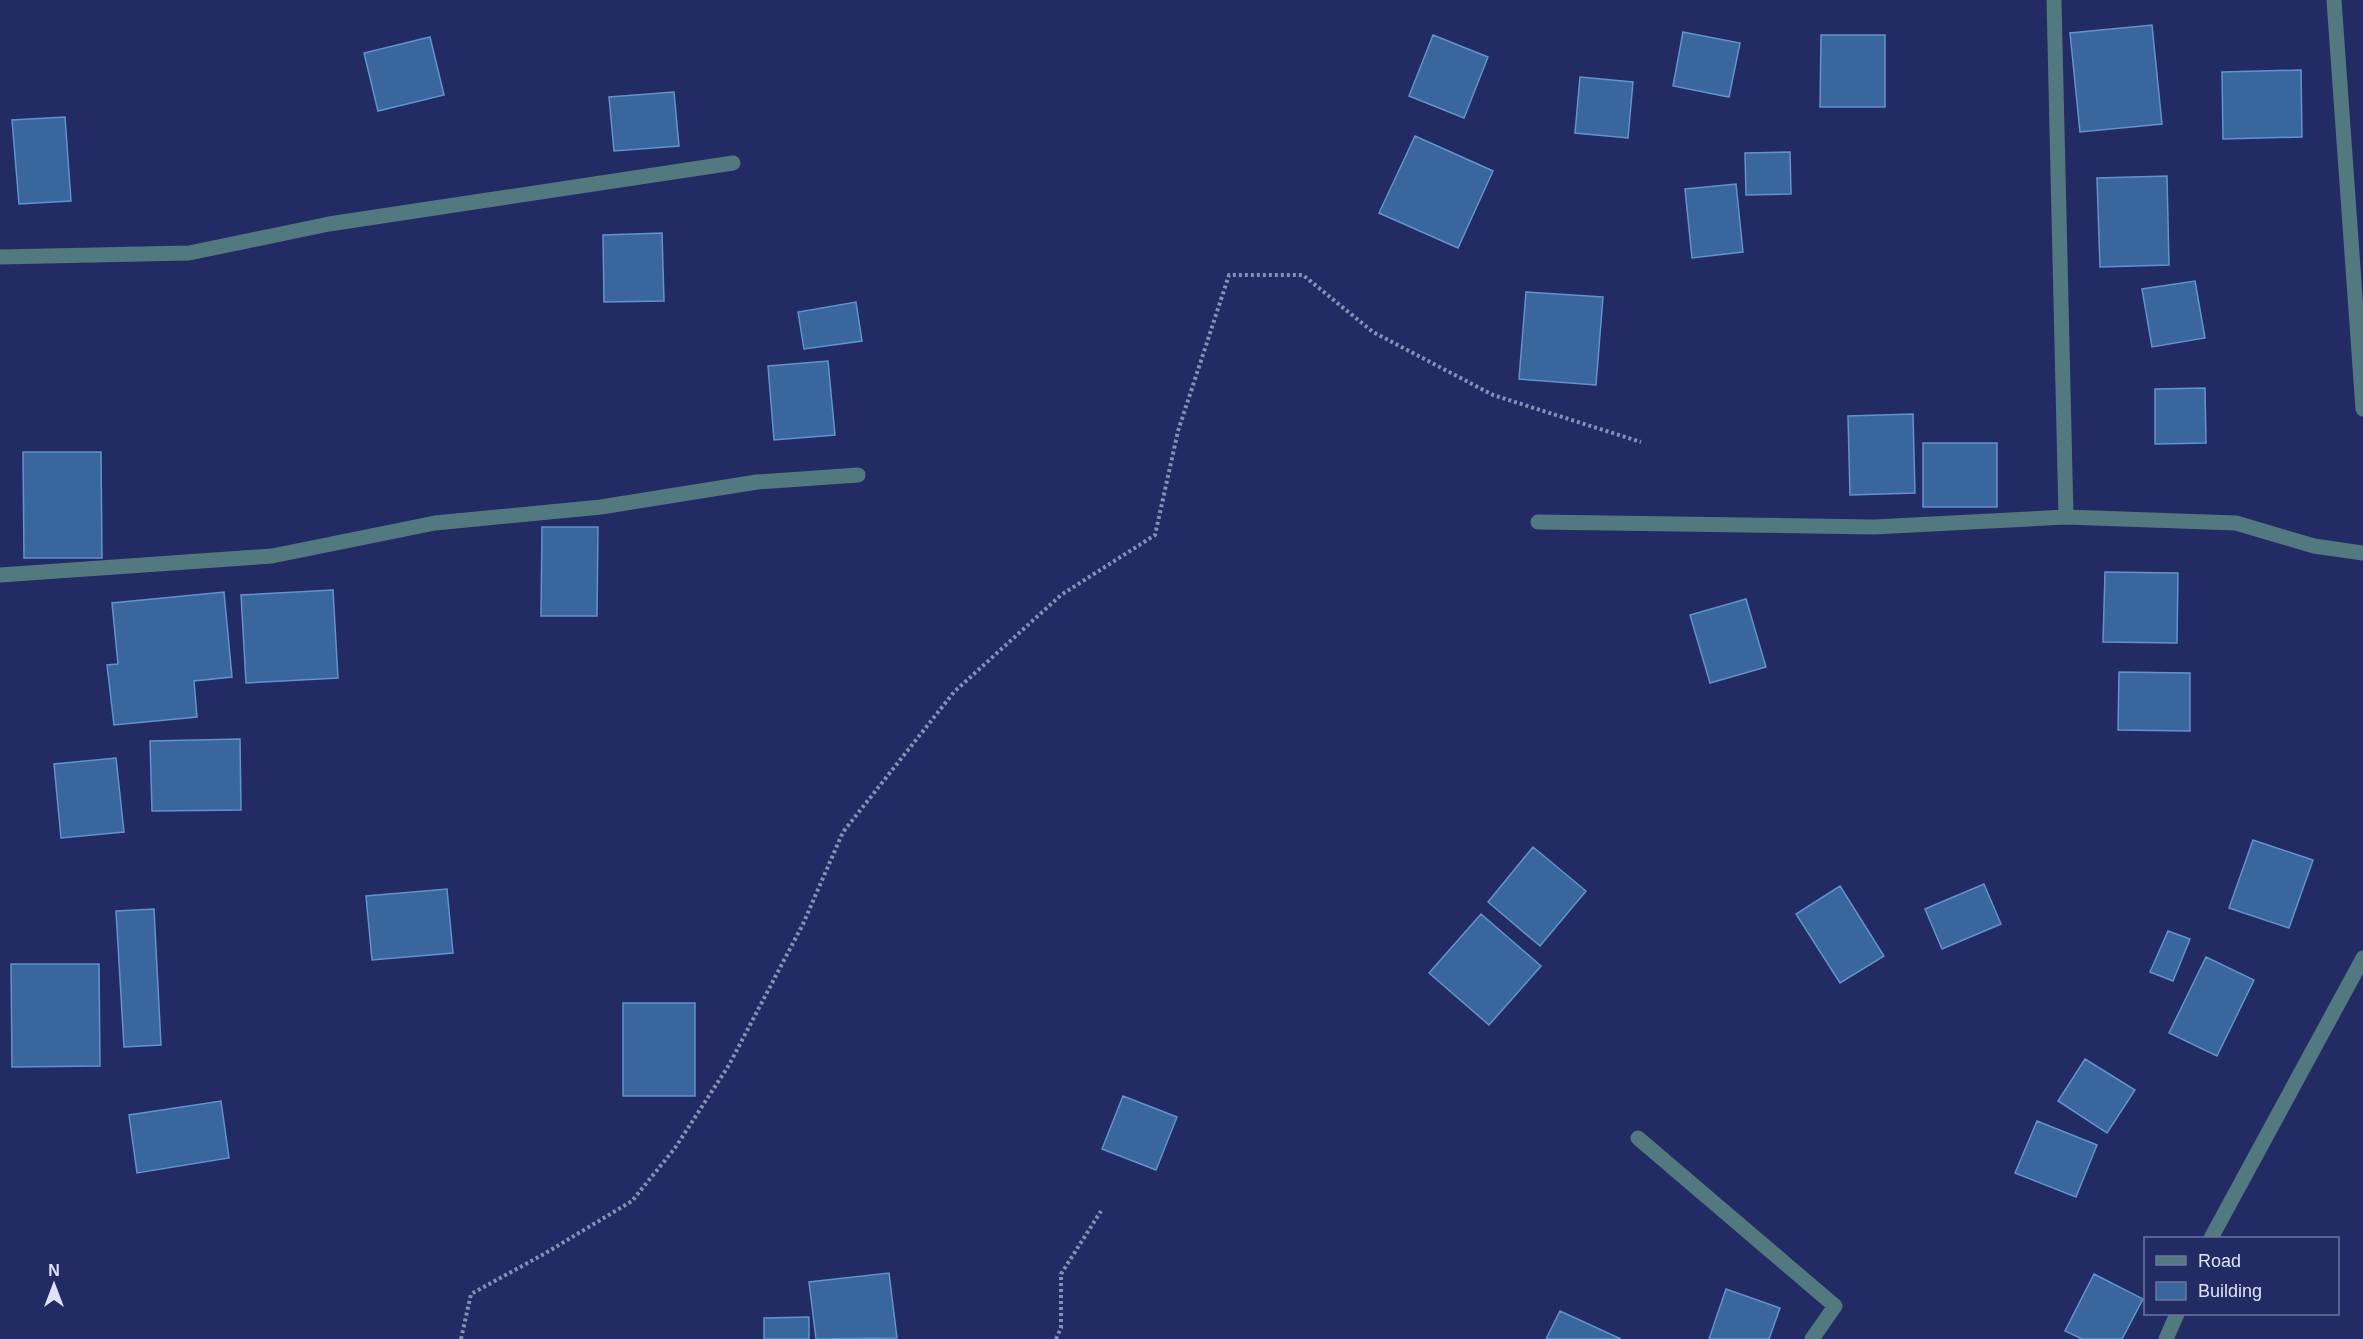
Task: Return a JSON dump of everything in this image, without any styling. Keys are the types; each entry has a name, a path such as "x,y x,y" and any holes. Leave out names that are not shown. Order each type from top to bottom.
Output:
{"street":[{"path":"2054,0 2066,517"},
{"path":"2334,0 2363,409"},
{"path":"0,257 189,253 329,224 733,163"},
{"path":"0,575 272,556 435,523 601,507 757,482 858,475"},
{"path":"1538,522 1874,527 2066,517 2236,523 2314,546 2363,553"},
{"path":"2212,1237 2363,958"},
{"path":"1638,1138 1835,1306 1812,1339"},
{"path":"2166,1339 2177,1315"}],"path":[{"path":"461,1339 471,1294 544,1254 632,1201 675,1148 729,1065 803,924 843,832 954,692 1061,595 1155,535 1178,432 1229,275 1303,275 1373,332 1493,395 1641,441"},
{"path":"1056,1339 1061,1328 1061,1274 1101,1211"}],"building":[{"path":"2152,25 2162,124 2080,132 2070,33"},
{"path":"1683,32 1740,43 1729,97 1673,86"},
{"path":"1433,35 1488,57 1464,118 1409,96"},
{"path":"1821,35 1885,35 1885,107 1820,107"},
{"path":"430,37 444,95 378,111 364,53"},
{"path":"2301,70 2302,137 2223,139 2222,72"},
{"path":"1580,77 1633,82 1628,138 1575,133"},
{"path":"674,92 679,146 614,151 609,97"},
{"path":"65,117 71,201 19,204 12,120"},
{"path":"1415,136 1493,171 1458,248 1379,213"},
{"path":"1790,152 1791,194 1746,195 1745,153"},
{"path":"2167,176 2169,265 2100,267 2097,178"},
{"path":"1736,184 1743,252 1692,258 1685,189"},
{"path":"662,233 664,301 604,302 603,235"},
{"path":"2195,281 2205,338 2152,347 2142,289"},
{"path":"1526,292 1603,297 1596,385 1519,379"},
{"path":"856,302 862,341 804,349 798,312"},
{"path":"828,361 835,435 774,440 768,366"},
{"path":"2205,388 2206,443 2155,444 2155,389"},
{"path":"1913,414 1915,493 1850,495 1848,416"},
{"path":"1923,443 1997,443 1997,507 1923,507"},
{"path":"23,452 101,452 102,558 24,558"},
{"path":"542,527 598,527 597,616 541,616"},
{"path":"2105,572 2178,573 2177,643 2103,642"},
{"path":"333,590 338,678 246,683 241,595"},
{"path":"224,592 232,677 194,681 197,717 114,725 107,665 118,664 112,603"},
{"path":"1746,599 1766,667 1710,683 1690,615"},
{"path":"2119,672 2190,673 2190,731 2118,730"},
{"path":"240,739 241,810 152,811 150,741"},
{"path":"116,758 124,832 61,838 54,764"},
{"path":"2253,840 2313,860 2289,928 2229,908"},
{"path":"1533,847 1586,891 1540,946 1488,902"},
{"path":"1984,884 2001,924 1942,949 1925,909"},
{"path":"1840,886 1884,956 1840,983 1796,914"},
{"path":"447,889 453,953 372,960 366,896"},
{"path":"154,909 161,1045 124,1047 116,911"},
{"path":"1481,914 1541,966 1489,1025 1429,973"},
{"path":"2168,931 2190,939 2173,981 2150,972"},
{"path":"2206,957 2254,980 2217,1056 2169,1033"},
{"path":"11,964 99,964 100,1066 12,1067"},
{"path":"623,1003 695,1003 695,1096 623,1096"},
{"path":"2085,1059 2135,1090 2107,1133 2058,1101"},
{"path":"1123,1096 1177,1117 1156,1170 1102,1149"},
{"path":"221,1101 229,1158 137,1173 129,1115"},
{"path":"2037,1121 2097,1145 2076,1197 2015,1173"},
{"path":"889,1273 897,1338 816,1339 809,1282"},
{"path":"2094,1274 2143,1299 2122,1339 2082,1339 2065,1331"},
{"path":"1726,1289 1780,1308 1769,1339 1709,1339"},
{"path":"1560,1311 1621,1339 1546,1339"},
{"path":"809,1317 809,1339 764,1339 764,1318"}]}
